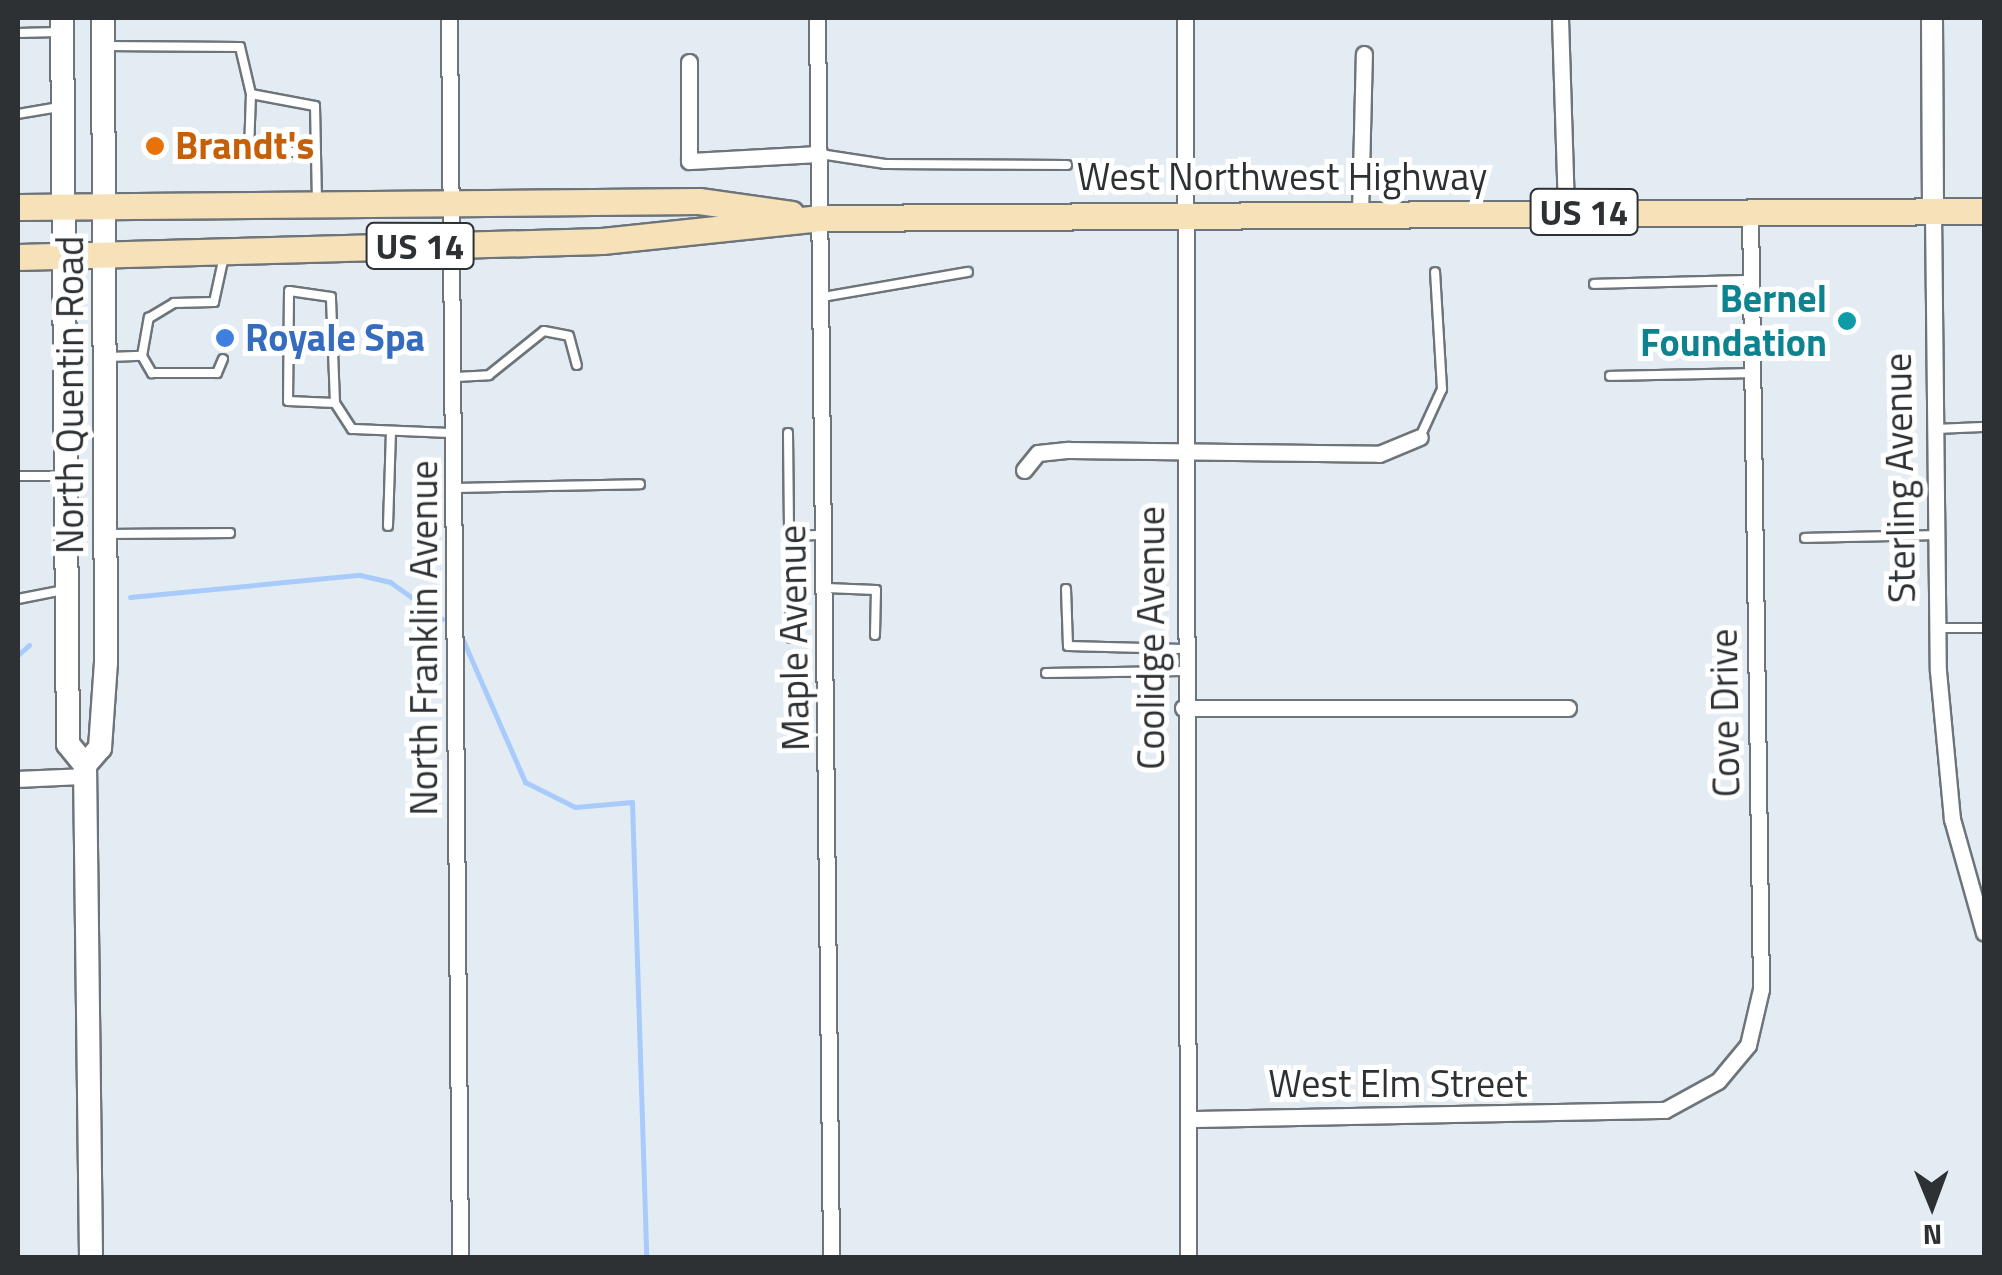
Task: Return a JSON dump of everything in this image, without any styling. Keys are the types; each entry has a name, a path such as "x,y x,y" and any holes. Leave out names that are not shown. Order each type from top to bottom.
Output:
{"main road":[{"name":"North Quentin Road","path":"85,771 100,748 105,534 103,18"},
{"name":"North Quentin Road","path":"62,25 68,744 85,771 90,1258"},
{"name":"West Northwest Highway","path":"18,207 699,201 821,218"},
{"name":"West Northwest Highway","path":"18,257 690,236 821,218 1984,211"}],"street":[{"name":"North Franklin Avenue","path":"449,18 457,433 460,1258"},
{"name":"Maple Avenue","path":"817,18 824,297 831,1258"},
{"name":"Coolidge Avenue","path":"1185,18 1182,456 1190,1118 1188,1258"},
{"path":"1560,18 1566,212"},
{"name":"Sterling Avenue","path":"1932,18 1932,429 1937,628 1952,819 1984,933"},
{"path":"1360,214 1364,54"},
{"path":"689,62 689,161 820,154"},
{"name":"Cove Drive","path":"1606,1115 1665,1110 1718,1081 1748,1046 1761,990 1750,212"},
{"path":"1024,470 1038,454 1069,450 1182,456 1379,454 1420,436"},
{"path":"1183,708 1568,708"},
{"path":"18,779 85,771"},
{"name":"West Elm Street","path":"1190,1118 1606,1115"}],"lane":[{"path":"18,34 62,25"},
{"path":"104,46 240,48 251,94 250,150 316,153"},
{"path":"251,94 309,101 316,153 317,206"},
{"path":"18,111 64,107"},
{"path":"820,154 885,164 1068,166"},
{"path":"223,360 217,372 152,373 142,356 149,318 174,303 214,302 224,290 224,251"},
{"path":"824,297 968,272"},
{"path":"1420,436 1442,390 1436,272"},
{"path":"1594,284 1751,280"},
{"path":"335,403 285,397 289,291 331,296 335,403 352,429 457,433"},
{"path":"456,378 489,375 544,331 570,336 577,365"},
{"path":"104,358 142,356"},
{"path":"1610,376 1752,374"},
{"path":"1932,429 1984,427"},
{"path":"388,526 392,432"},
{"path":"788,433 791,638"},
{"path":"18,476 68,476"},
{"path":"456,488 640,484"},
{"path":"105,534 230,534"},
{"path":"790,536 825,535"},
{"path":"1805,538 1935,536"},
{"path":"826,588 876,590 875,635"},
{"path":"18,600 68,590"},
{"path":"1066,590 1068,646 1183,649"},
{"path":"1937,628 1984,628"},
{"path":"1046,672 1183,671"}],"waterway":[{"path":"130,597 360,575 390,582 442,619"},
{"path":"463,640 525,782 575,807 632,802 646,1258"},
{"path":"18,655 29,645"}],"place":[{"name":"Brandt's","path":"155,146"},
{"name":"Bernel Foundation","path":"1847,321"},
{"name":"Royale Spa","path":"225,338"}]}
